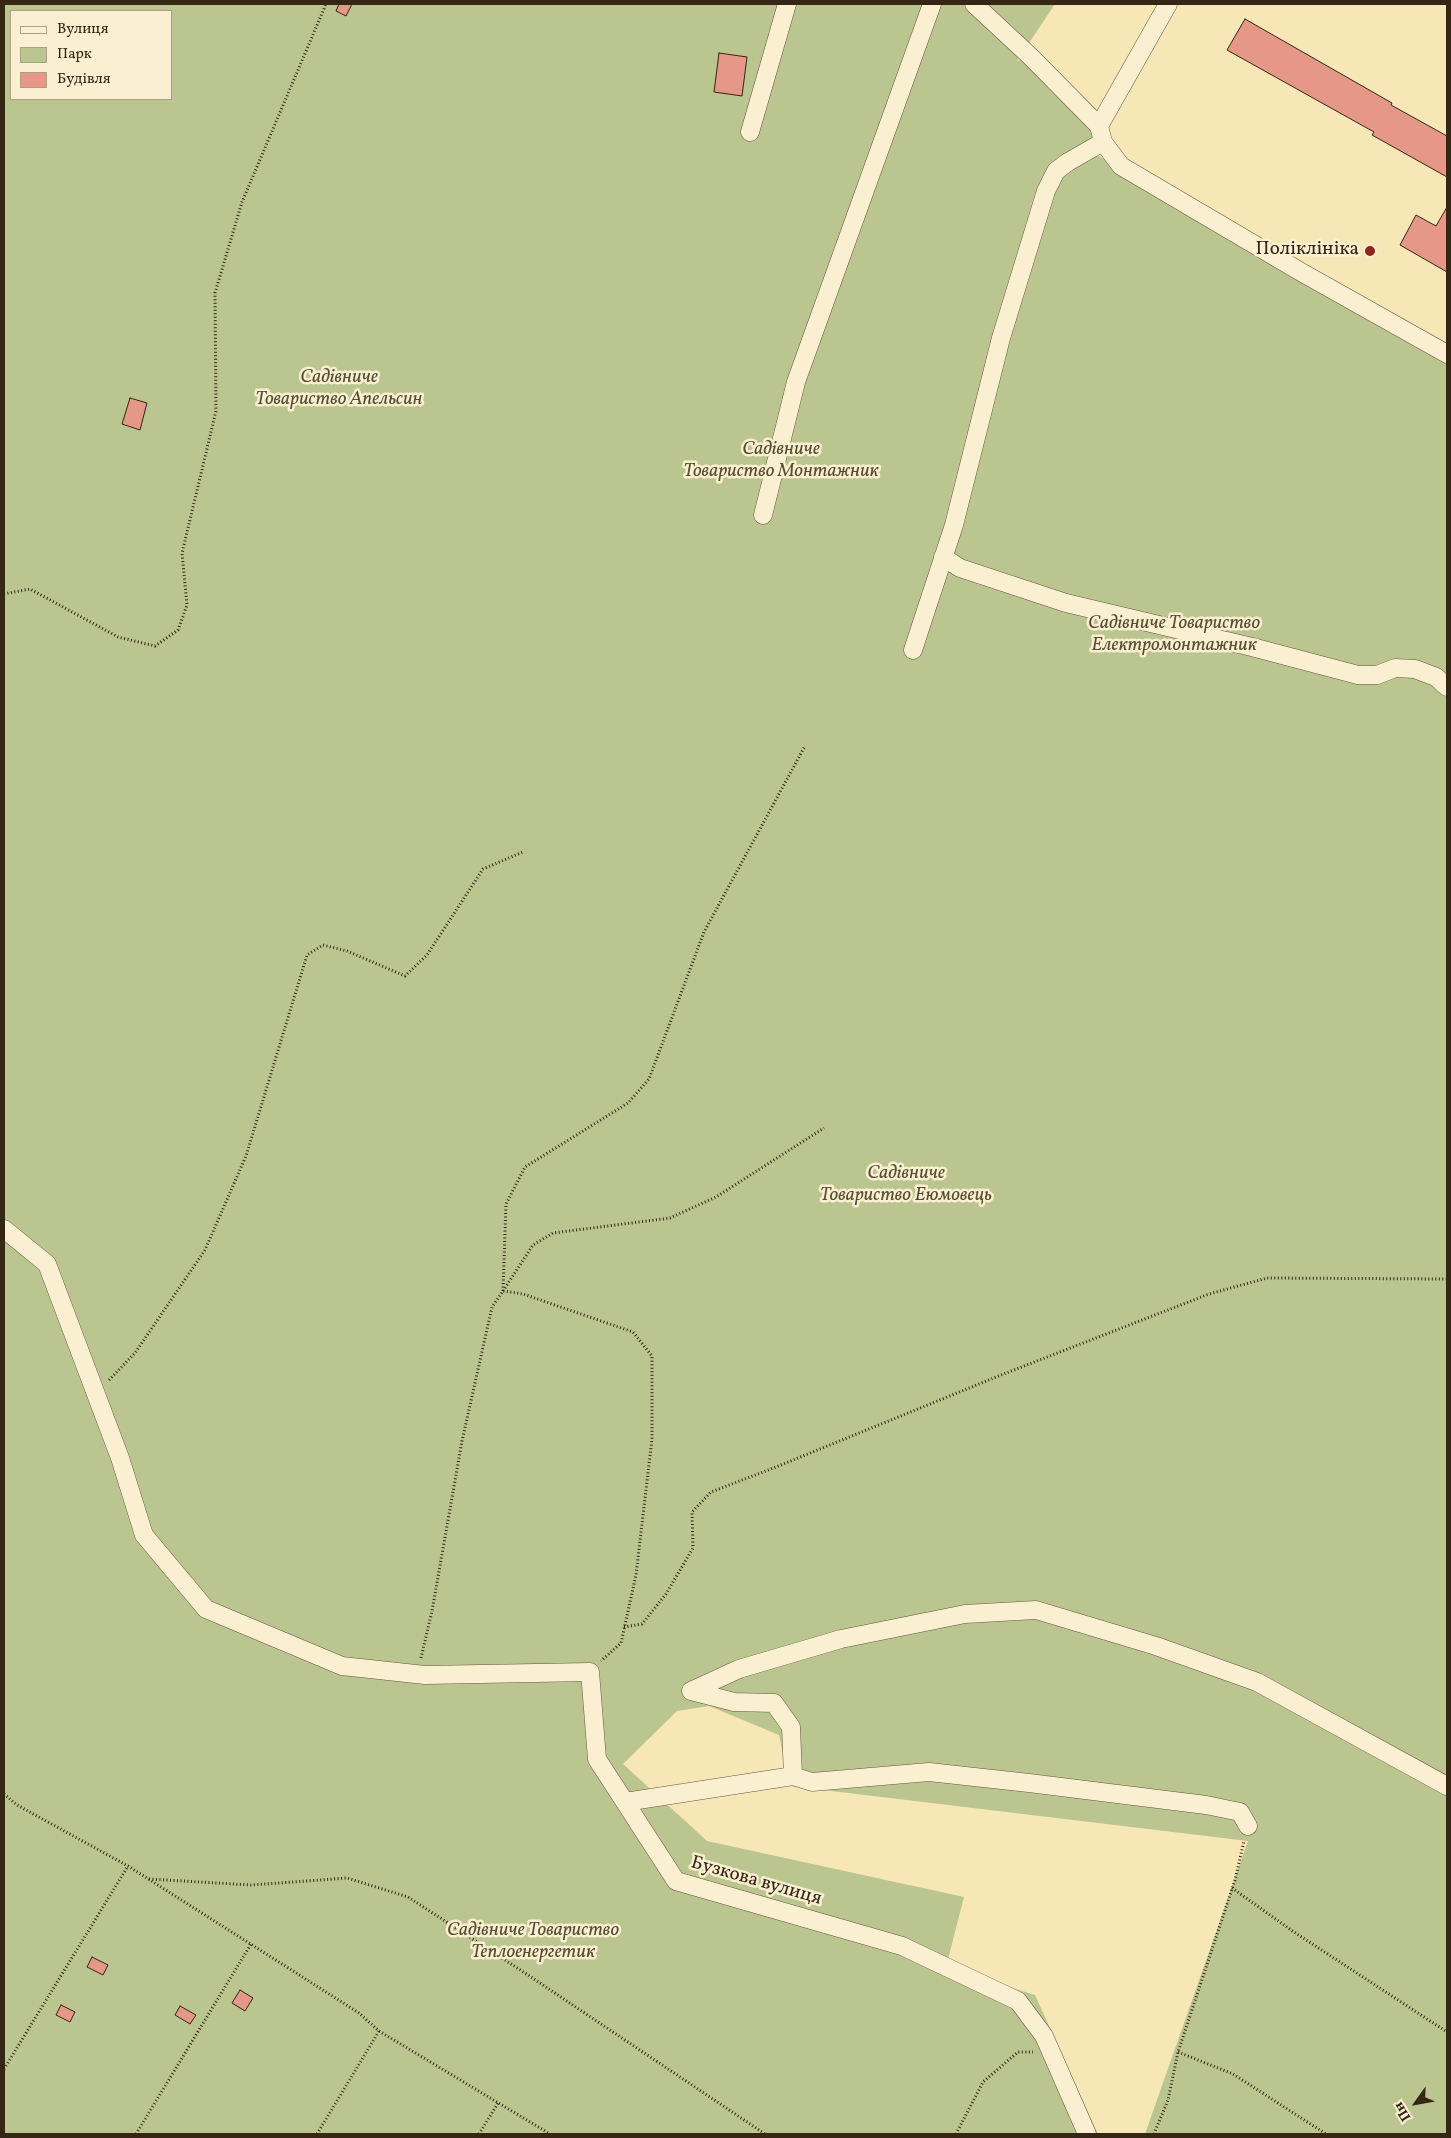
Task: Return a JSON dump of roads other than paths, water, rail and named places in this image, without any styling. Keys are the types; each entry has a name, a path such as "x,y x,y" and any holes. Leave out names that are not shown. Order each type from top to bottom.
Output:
{"street":[{"path":"750,132 787,4"},
{"path":"763,515 796,382 932,4"},
{"path":"974,4 1031,57 1101,134 1121,166 1301,272 1447,354"},
{"path":"913,650 954,525 1001,338 1046,191 1056,171 1101,134 1168,4"},
{"path":"944,557 966,570 1066,603 1252,647 1358,675 1377,675 1395,668 1415,669 1436,677 1447,687"},
{"name":"Бузкова вулиця","path":"4,1229 47,1264 120,1458 144,1535 206,1609 342,1666 424,1674 590,1672 597,1759 676,1881 902,1946 1018,2001 1044,2036 1087,2134"},
{"path":"793,1776 791,1727 774,1703 734,1702 690,1691 738,1669 841,1639 965,1614 1036,1610 1156,1646 1257,1682 1447,1786"},
{"path":"625,1802 793,1776 812,1782 929,1772 1215,1807 1240,1812 1248,1826"}],"place":[{"name":"Поліклініка","path":"1370,251"}],"park label":[{"name":"Садівниче Товариство Апельсин","path":"339,390"},
{"name":"Садівниче Товариство Монтажник","path":"781,462"},
{"name":"Садівниче Товариство Електромонтажник","path":"1174,636"},
{"name":"Садівниче Товариство Еюмовець","path":"906,1186"},
{"name":"Садівниче Товариство Теплоенергетик","path":"533,1943"}]}
